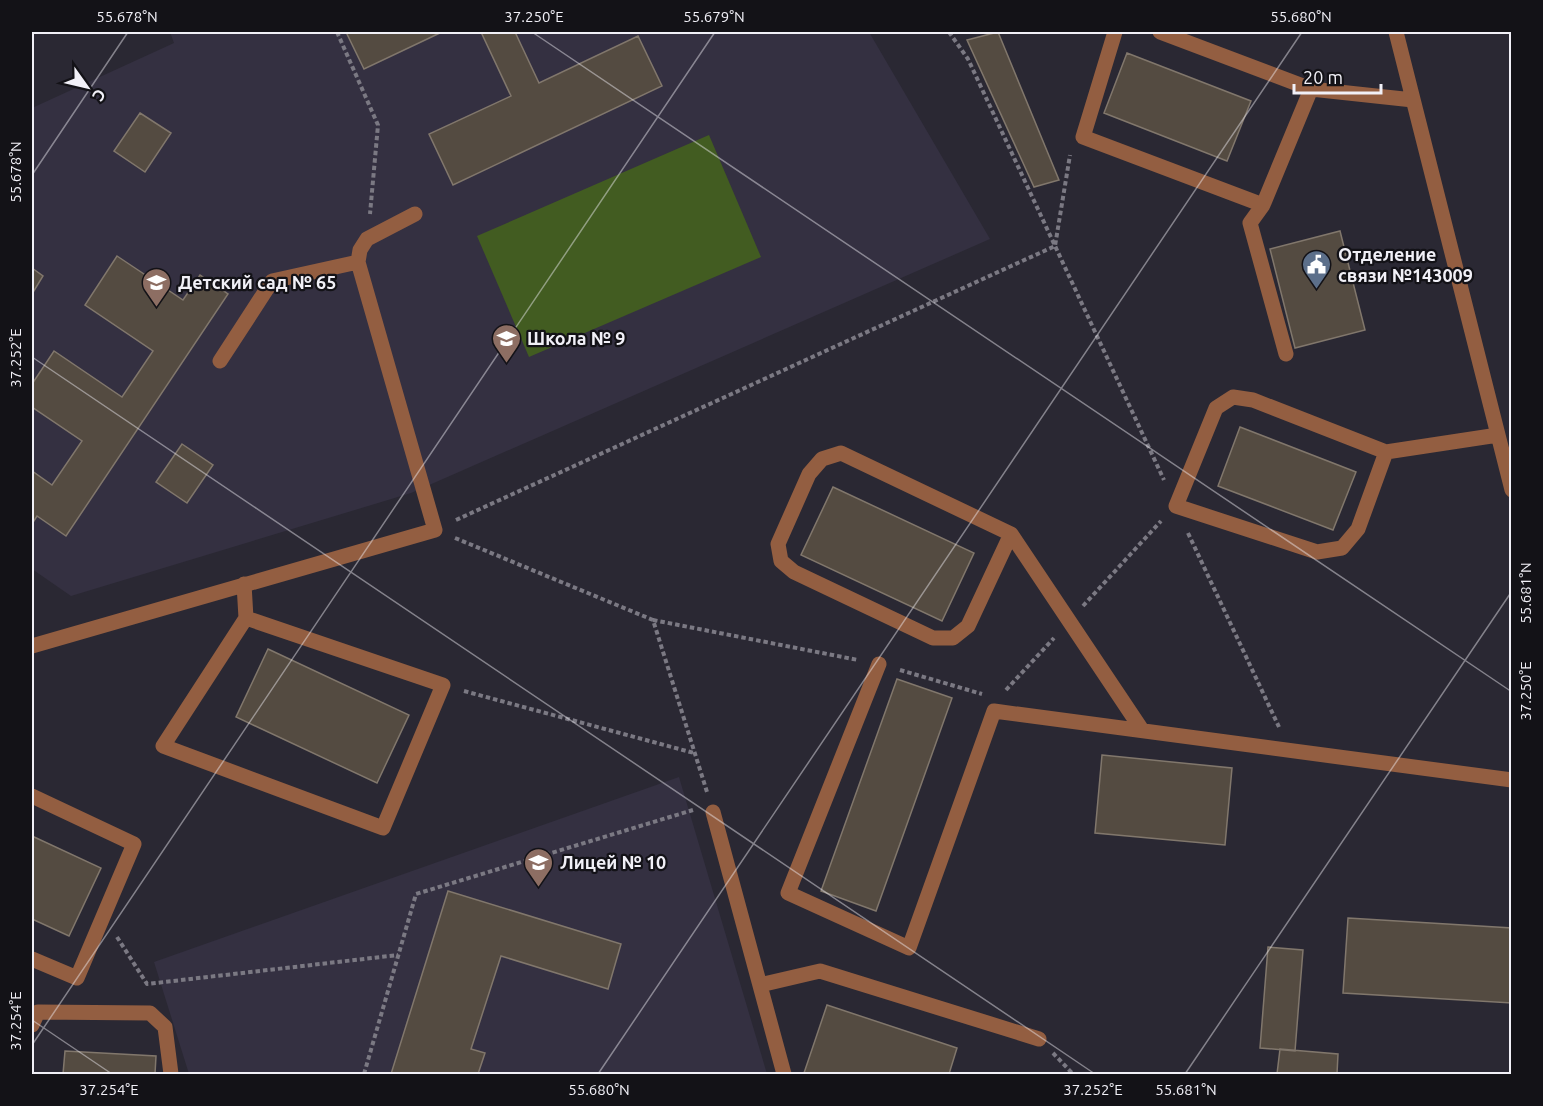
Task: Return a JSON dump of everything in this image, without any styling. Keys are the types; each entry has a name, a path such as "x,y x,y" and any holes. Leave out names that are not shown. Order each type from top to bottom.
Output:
{"street":[{"path":"1116,32 1083,137 1263,205"},
{"path":"1160,32 1311,89 1413,100"},
{"path":"1396,32 1512,490"},
{"path":"1286,354 1250,223 1263,205 1311,89"},
{"path":"32,646 435,530 358,262 360,250 367,239 415,214"},
{"path":"220,361 272,281 358,262"},
{"path":"1386,452 1358,529 1342,548 1317,552 1176,506 1216,408 1233,397 1252,400 1386,452 1498,435"},
{"path":"1011,534 968,626 952,638 933,638 794,572 781,561 778,544 809,474 822,459 841,453 1011,534 1142,730"},
{"path":"244,584 246,618 164,746 383,828 443,686 246,618"},
{"path":"879,664 788,893 909,948 994,711 1512,780"},
{"path":"32,796 134,844 77,978 32,959"},
{"path":"712,807 784,1074"},
{"path":"760,986 820,971 1039,1039"},
{"path":"32,1025 38,1012 150,1013 165,1027 171,1074"}],"path":[{"path":"337,32 378,125 367,239"},
{"path":"950,32 968,59 1290,750"},
{"path":"435,530 1055,246"},
{"path":"1020,674 1176,506"},
{"path":"435,530 653,620 879,664 986,696"},
{"path":"364,1074 416,894 689,811 712,807 653,620"},
{"path":"443,686 695,754"},
{"path":"103,916 147,984 398,955"},
{"path":"1039,1039 1073,1074"}],"shaded area":[{"name":"Школа № 9","path":"170,32 869,32 990,239 411,493 71,596 32,569 32,108 174,43"},
{"name":"Лицей № 10","path":"679,777 767,1074 189,1074 154,962"}],"green space":[{"path":"709,135 761,257 529,357 477,236"}],"building":[{"path":"346,32 442,32 364,69"},
{"path":"481,32 515,32 539,83 638,36 662,86 453,185 429,134 511,96"},
{"path":"998,32 1059,180 1034,187 967,40"},
{"path":"1127,53 1251,101 1227,161 1104,113"},
{"path":"140,113 171,133 145,172 114,151"},
{"name":"Отделение связи №143009","path":"1340,231 1365,330 1295,348 1270,249"},
{"path":"117,256 183,300 200,275 228,294 66,536 37,516 32,524 32,471 52,485 82,441 32,407 32,384 54,351 122,397 153,351 85,305"},
{"path":"32,268 43,276 32,294"},
{"path":"1240,427 1356,472 1333,530 1218,486"},
{"path":"182,444 213,465 187,503 156,482"},
{"path":"833,487 974,553 942,621 801,555"},
{"path":"268,649 409,715 377,783 236,717"},
{"path":"897,679 952,698 876,911 821,891"},
{"path":"1102,755 1232,768 1225,845 1095,833"},
{"path":"32,836 101,868 69,936 32,919"},
{"path":"448,891 621,944 608,989 501,956 471,1049 485,1053 478,1074 391,1074"},
{"path":"1348,918 1512,928 1512,1003 1343,993"},
{"path":"1268,947 1303,950 1295,1051 1260,1048"},
{"path":"827,1005 957,1048 949,1074 804,1073"},
{"path":"1280,1049 1338,1054 1337,1074 1277,1074"},
{"path":"65,1051 156,1056 155,1074 63,1074"}],"place":[{"name":"Отделение связи №143009","path":"1317,290"},
{"name":"Детский сад № 65","path":"157,308"},
{"name":"Школа № 9","path":"506,364"},
{"name":"Лицей № 10","path":"539,888"}]}
